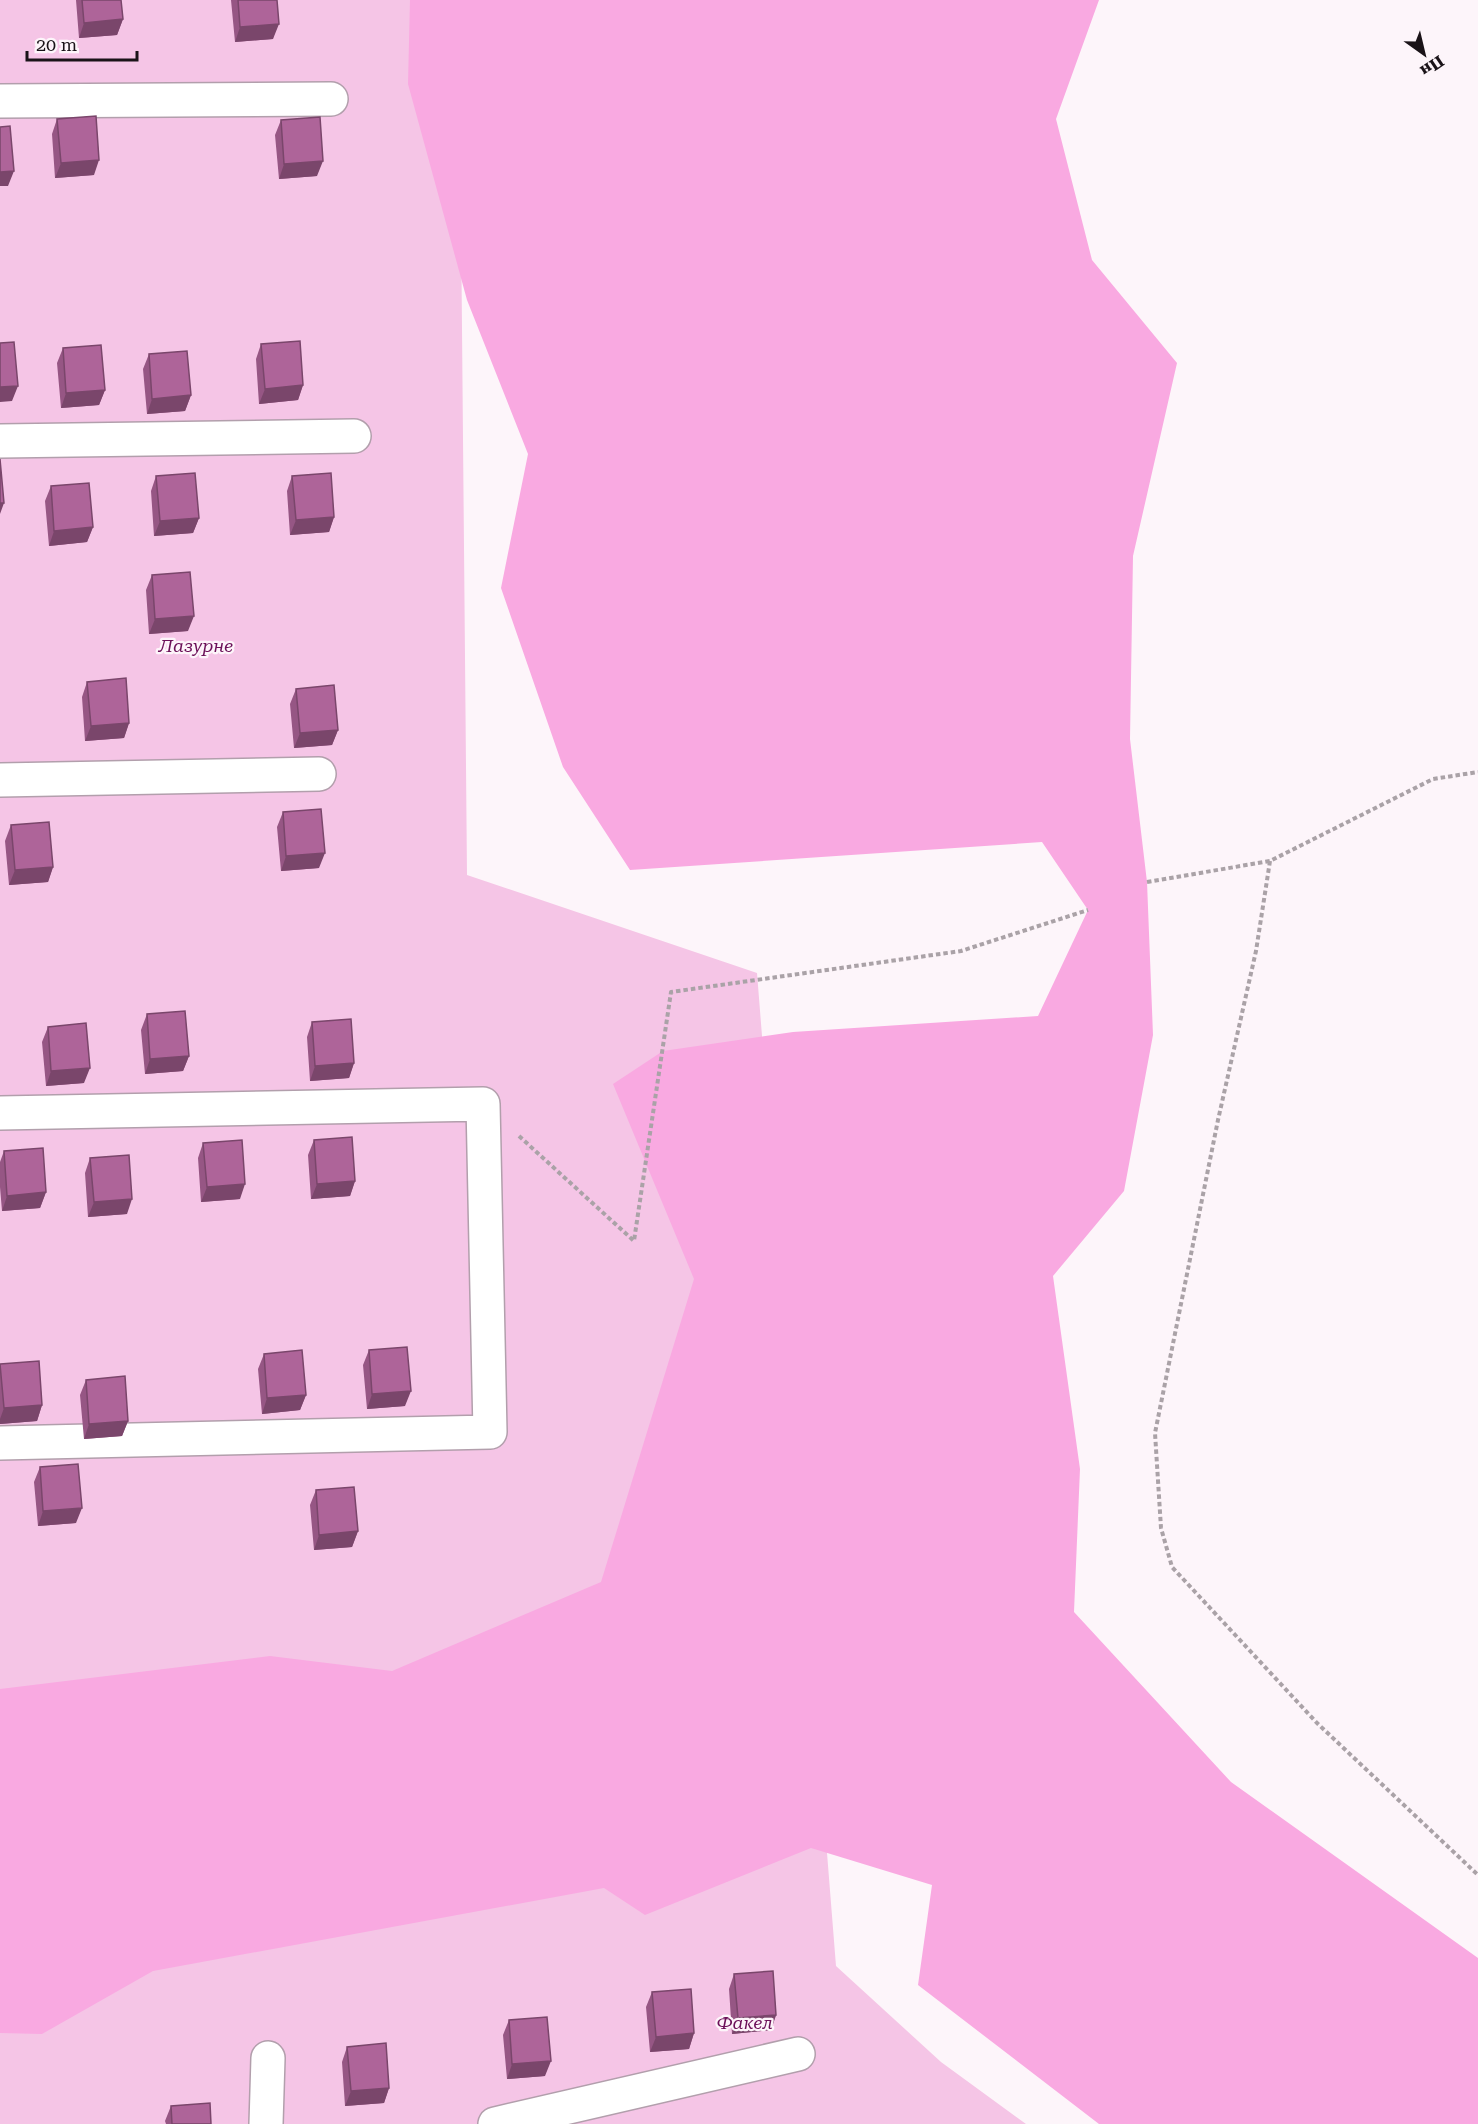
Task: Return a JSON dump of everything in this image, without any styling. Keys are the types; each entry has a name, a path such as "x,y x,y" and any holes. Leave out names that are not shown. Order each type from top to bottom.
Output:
{"street":[{"path":"0,101 331,99"},
{"path":"0,441 354,436"},
{"path":"0,780 319,774"},
{"path":"0,1113 483,1104 490,1432 0,1443"},
{"path":"495,2124 798,2054"},
{"path":"266,2124 268,2058"}],"path":[{"path":"1147,882 1270,861 1433,779 1478,772"},
{"path":"1270,861 1256,951 1218,1120 1155,1433 1161,1528 1172,1567 1371,1776 1478,1875"},
{"path":"483,1104 634,1241 671,992 961,951 1088,910"}],"green space":[{"path":"0,0 459,0 467,875 757,973 836,1966 941,2062 1026,2124 0,2124"}],"shaded area":[{"path":"410,0 1099,0 1056,119 1092,260 1177,363 1133,556 1130,739 1147,882 1153,1035 1124,1191 1053,1276 1080,1469 1074,1612 1231,1782 1478,1958 1478,2124 1099,2124 918,1985 932,1885 811,1848 645,1915 604,1888 153,1971 42,2034 0,2033 0,1689 270,1656 392,1671 601,1582 694,1279 613,1084 663,1051 793,1032 1038,1016 1088,910 1042,842 630,870 563,767 501,588 528,454 467,300 408,84"}],"building":[{"path":"82,0 121,0 123,19 84,23"},
{"path":"238,0 277,0 279,24 240,27"},
{"path":"96,116 99,160 61,163 57,119"},
{"path":"320,117 323,161 284,164 281,120"},
{"path":"10,126 14,171 0,172 0,127"},
{"path":"300,341 303,385 265,389 261,344"},
{"path":"14,342 18,386 0,387 0,343"},
{"path":"101,345 105,390 66,393 63,348"},
{"path":"187,351 191,395 152,399 149,354"},
{"path":"0,459 4,503 0,503"},
{"path":"195,473 199,518 160,521 156,476"},
{"path":"331,473 334,517 296,520 292,476"},
{"path":"89,483 93,527 54,531 51,486"},
{"path":"190,572 194,616 155,619 152,575"},
{"path":"126,678 129,723 91,726 87,682"},
{"path":"334,685 338,730 300,733 296,689"},
{"path":"321,809 325,853 286,856 283,812"},
{"path":"49,822 53,867 15,870 11,825"},
{"path":"185,1011 189,1056 150,1059 147,1014"},
{"path":"351,1019 354,1063 315,1066 312,1022"},
{"path":"86,1023 90,1068 51,1071 48,1027"},
{"path":"352,1137 355,1181 317,1184 314,1140"},
{"path":"242,1140 245,1184 207,1187 203,1143"},
{"path":"43,1148 46,1192 7,1196 4,1151"},
{"path":"129,1155 132,1199 94,1202 90,1158"},
{"path":"407,1347 411,1391 372,1394 369,1350"},
{"path":"302,1350 306,1395 267,1398 264,1354"},
{"path":"39,1361 42,1405 4,1408 0,1364"},
{"path":"125,1376 128,1421 89,1424 86,1380"},
{"path":"78,1464 82,1508 43,1511 40,1467"},
{"path":"354,1487 358,1531 319,1535 316,1490"},
{"path":"773,1971 776,2015 738,2018 734,1974"},
{"path":"691,1989 694,2033 656,2037 652,1992"},
{"path":"547,2017 551,2061 512,2064 509,2020"},
{"path":"386,2043 389,2088 351,2091 347,2047"},
{"path":"210,2103 211,2124 172,2124 171,2106"}],"park label":[{"name":"Лазурне","path":"196,645"},
{"name":"Факел","path":"745,2022"}]}
